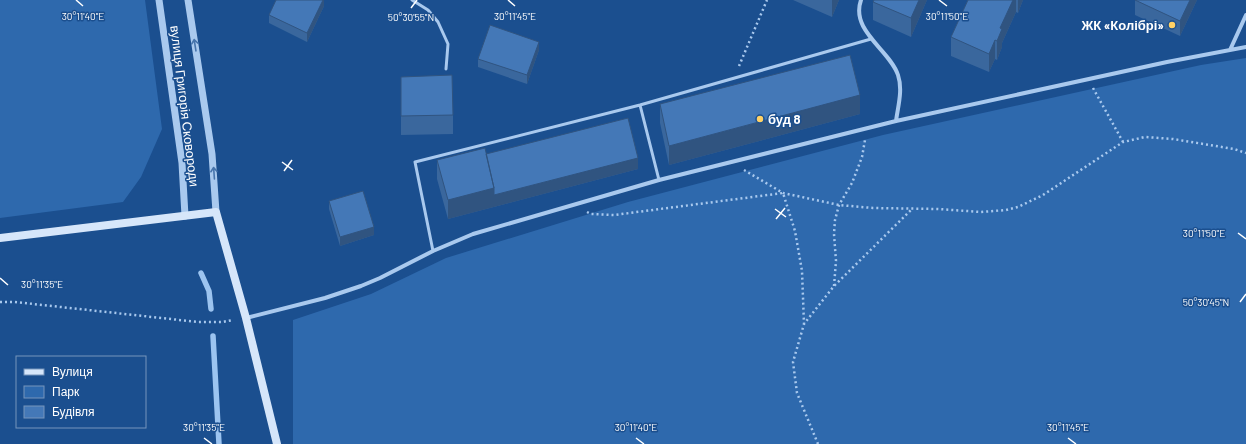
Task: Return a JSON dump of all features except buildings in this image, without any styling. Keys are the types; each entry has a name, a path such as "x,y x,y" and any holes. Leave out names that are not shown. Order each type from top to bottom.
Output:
{"main road":[{"path":"0,238 216,212 246,318 278,444"}],"street":[{"name":"вулиця Григорія Сковороди","path":"159,0 182,162 185,216"},
{"name":"вулиця Григорія Сковороди","path":"188,0 212,154 216,212"},
{"path":"861,0 859,4 861,19 864,27 871,39 889,60 898,74 900,92 896,121"},
{"path":"1230,50 1246,15"},
{"path":"246,318 325,298 361,286 433,251 473,234 660,180 896,121 1167,62 1246,47"}],"lane":[{"path":"412,0 428,10 438,22 448,44 446,69"},
{"path":"433,251 415,162 640,105 871,39"},
{"path":"640,105 660,180"}],"path":[{"path":"733,79 767,0"},
{"path":"1088,79 1123,142"},
{"path":"834,286 836,261 834,234 835,220 839,205 852,183 862,157 867,129"},
{"path":"732,162 783,193 839,205 872,208 938,209 981,212 1006,210 1018,207 1043,195 1123,142 1146,137 1173,139 1234,149 1246,153"},
{"path":"569,206 591,214 614,215 783,193"},
{"path":"783,193 795,231 802,271 804,324 793,362 797,393 818,444"},
{"path":"804,324 834,286 913,209"},
{"path":"0,302 15,302 198,322 222,322 246,318"}],"green space":[{"path":"0,0 145,0 162,129 141,177 123,202 0,218"},
{"path":"1246,58 1246,444 293,444 293,320 371,294 446,258 628,202 883,135 1201,65"}],"waterway":[{"path":"201,273 209,291 211,309"},
{"path":"213,336 219,444"}],"place":[{"name":"ЖК «Колібрі»","path":"1172,25"},
{"name":"буд 8","path":"760,119"}]}
